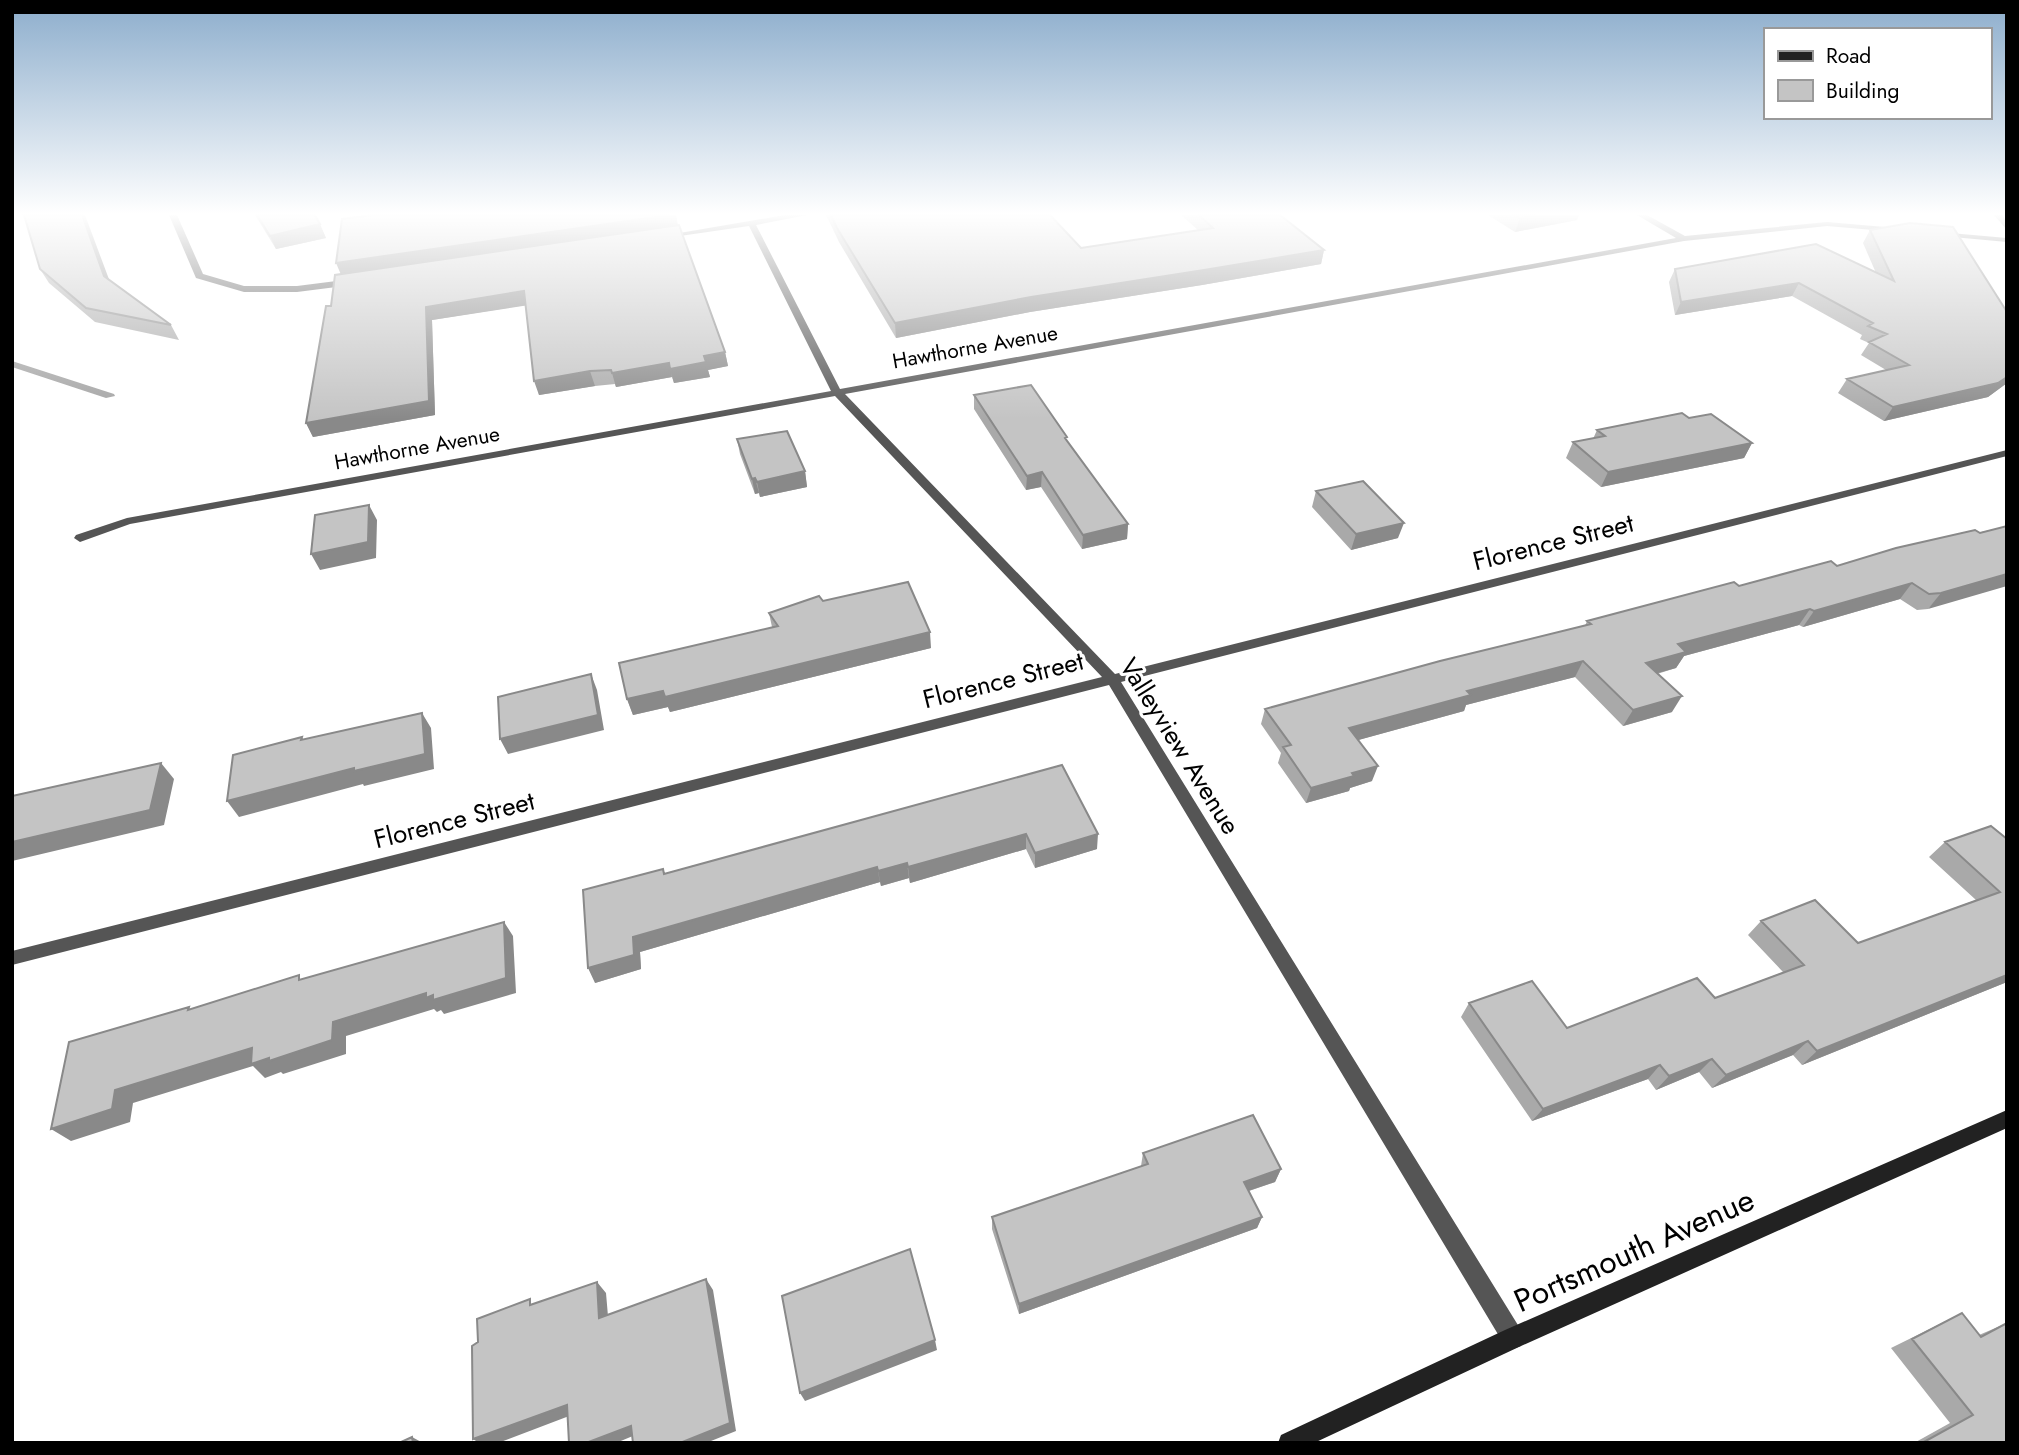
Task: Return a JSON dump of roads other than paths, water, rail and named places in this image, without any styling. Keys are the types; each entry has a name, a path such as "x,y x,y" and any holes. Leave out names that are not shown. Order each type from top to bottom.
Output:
{"main road":[{"name":"Portsmouth Avenue","path":"1289,1443 1513,1338 2007,1119"}],"street":[{"path":"223,283 244,289 297,289 344,283"},
{"name":"Valleyview Avenue","path":"782,283 836,391 1111,678 1513,1338"},
{"name":"Hawthorne Avenue","path":"80,538 127,521 1439,283"},
{"name":"Florence Street","path":"12,958 2007,453"}],"waterway":[{"path":"12,364 110,396"}]}
